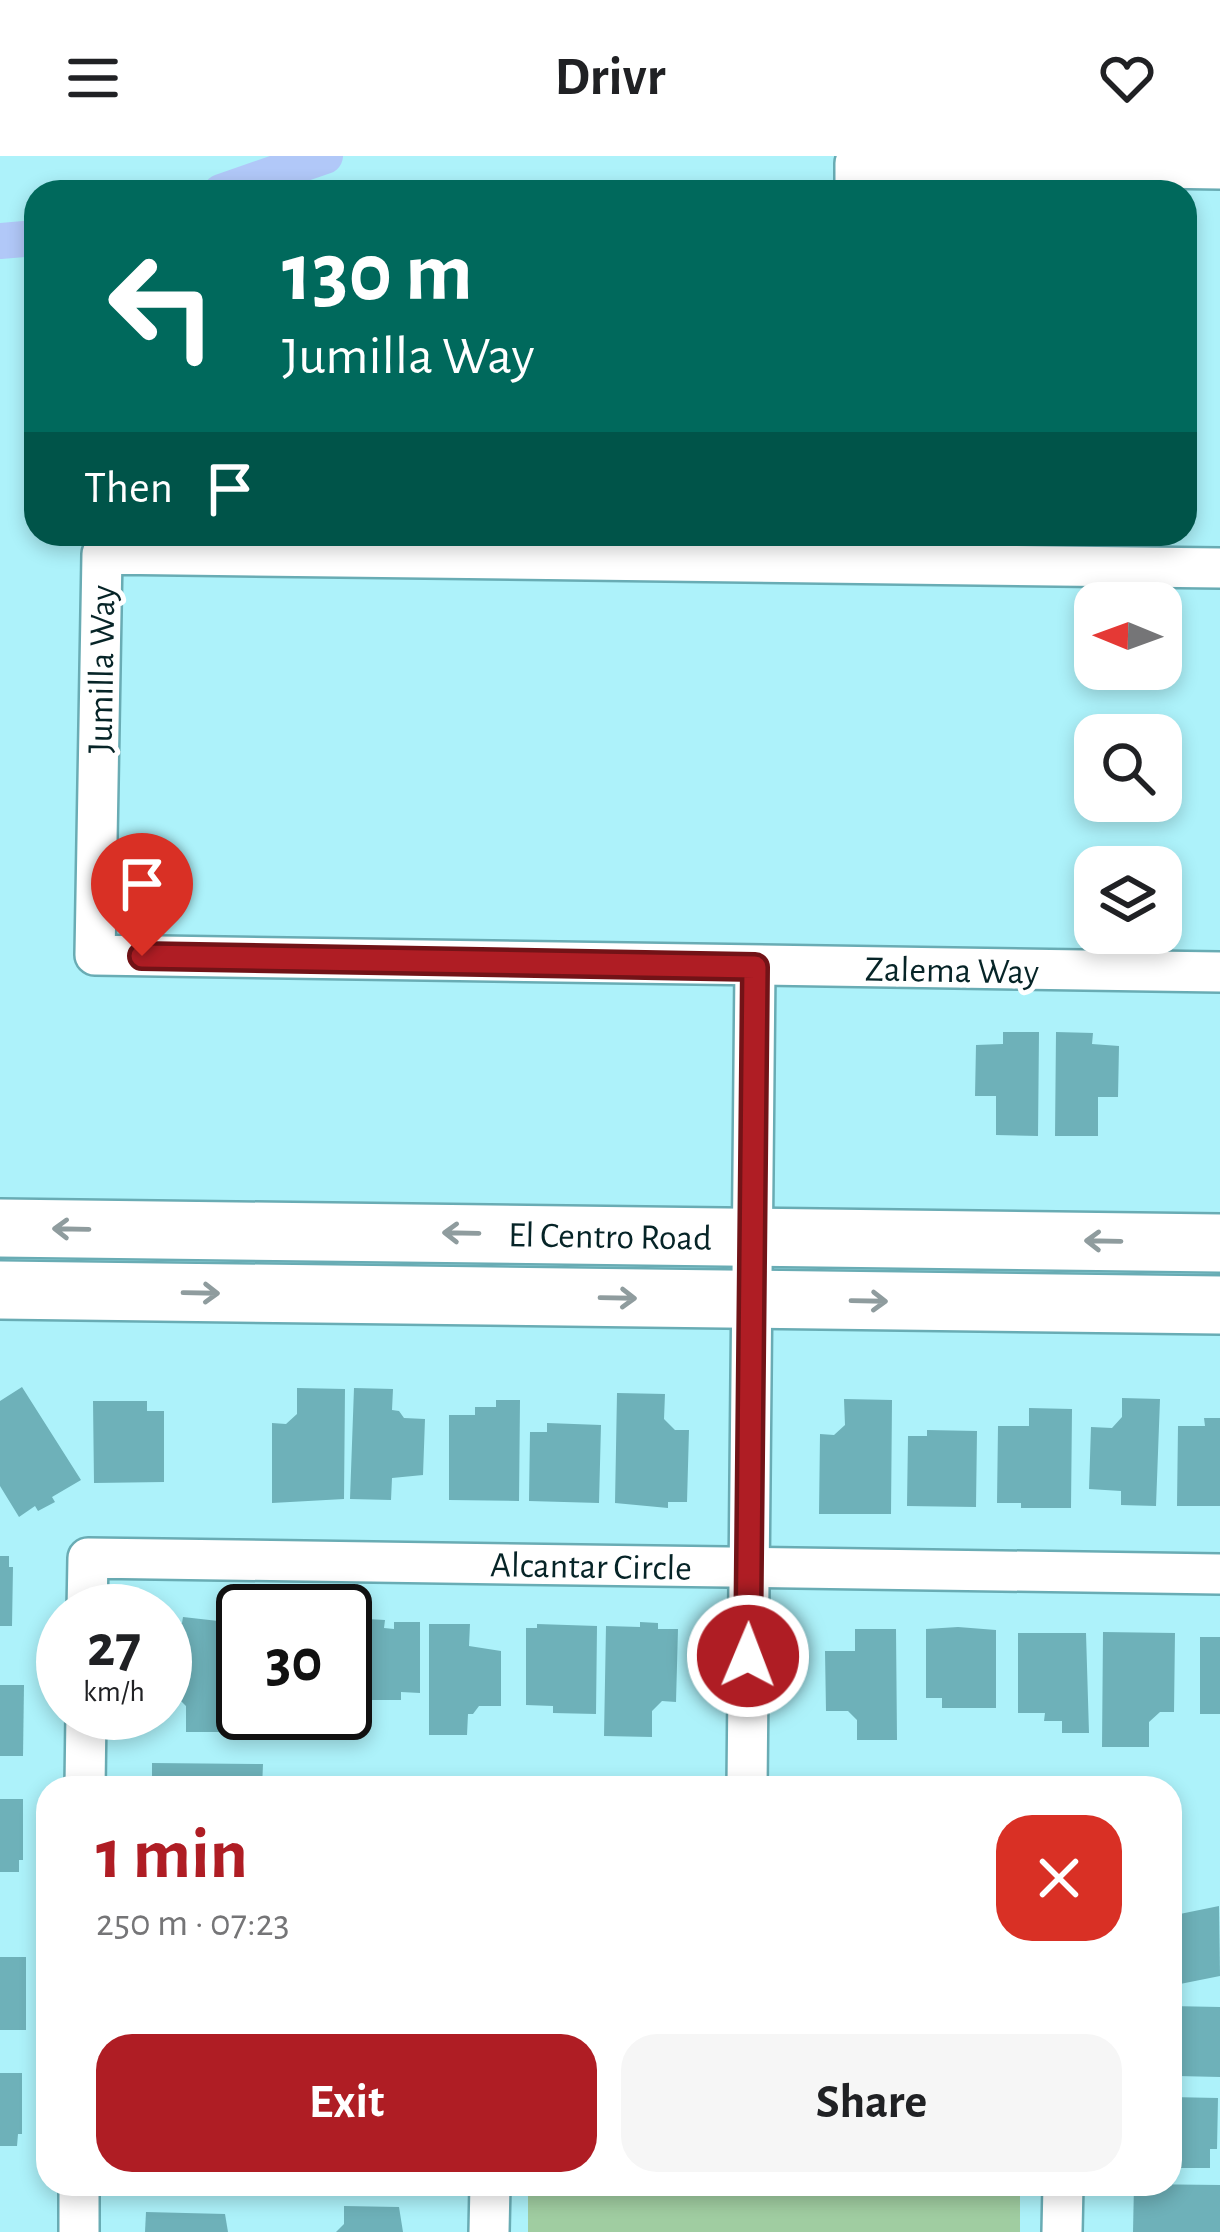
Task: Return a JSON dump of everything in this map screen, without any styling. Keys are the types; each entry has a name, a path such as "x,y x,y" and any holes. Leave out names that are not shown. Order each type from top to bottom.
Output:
{"main road":[{"name":"El Centro Road","path":"0,1228 1220,1243"},
{"name":"El Centro Road","path":"0,1290 1220,1305"}],"street":[{"path":"855,180 855,163 1220,169"},
{"name":"Jumilla Way","path":"755,967 95,955 102,554 852,548 1220,568"},
{"path":"747,1776 755,967"},
{"name":"Zalema Way","path":"755,967 1220,972"},
{"name":"Alcantar Circle","path":"88,1584 88,1558 1220,1574"},
{"path":"85,1776 86,1740"},
{"path":"79,2196 79,2232"},
{"path":"489,2232 490,2196"},
{"path":"1062,2232 1063,2196"}],"green space":[{"path":"528,2196 1020,2196 1020,2232 528,2232"}],"building":[{"path":"1003,1032 1039,1032 1038,1136 996,1135 996,1096 975,1096 976,1045 1003,1044"},
{"path":"1056,1032 1093,1033 1092,1044 1119,1046 1118,1097 1098,1097 1098,1136 1055,1136"},
{"path":"22,1387 81,1480 52,1497 55,1502 38,1511 35,1506 19,1517 0,1486 0,1401"},
{"path":"297,1388 345,1389 344,1499 272,1503 272,1423 286,1424 297,1414"},
{"path":"354,1388 393,1389 392,1410 404,1418 425,1419 423,1475 392,1478 391,1500 350,1499"},
{"path":"617,1393 665,1394 664,1419 675,1430 689,1430 687,1502 668,1502 668,1508 615,1503"},
{"path":"1122,1398 1160,1399 1156,1506 1121,1505 1121,1491 1089,1489 1091,1427 1112,1428 1122,1417"},
{"path":"844,1399 892,1400 891,1514 819,1514 820,1434 834,1435 845,1425"},
{"path":"496,1400 520,1400 519,1501 449,1500 449,1415 475,1415 475,1407 496,1407"},
{"path":"93,1401 147,1401 147,1411 164,1411 164,1482 94,1483"},
{"path":"1029,1408 1072,1409 1071,1508 997,1503 998,1426 1029,1426"},
{"path":"1204,1418 1220,1418 1220,1506 1177,1506 1178,1426 1205,1426"},
{"path":"547,1423 601,1425 599,1503 529,1501 530,1432 547,1432"},
{"path":"927,1430 977,1431 976,1507 907,1506 908,1436 927,1436"},
{"path":"0,1556 9,1556 9,1567 13,1567 12,1626 0,1626"},
{"path":"192,1618 216,1621 216,1732 192,1732"},
{"path":"372,1619 385,1620 384,1628 394,1629 394,1622 420,1622 420,1693 401,1692 401,1700 372,1700"},
{"path":"640,1622 658,1623 658,1629 678,1629 676,1702 662,1701 652,1711 652,1737 604,1736 606,1626 640,1627"},
{"path":"429,1624 470,1624 469,1646 501,1651 501,1706 479,1706 468,1714 467,1735 429,1735"},
{"path":"537,1624 597,1626 596,1714 553,1713 553,1706 526,1705 526,1628 537,1628"},
{"path":"855,1629 896,1629 897,1740 857,1740 857,1720 848,1711 826,1711 825,1651 855,1651"},
{"path":"926,1629 996,1630 996,1708 942,1708 942,1698 926,1698"},
{"path":"1103,1632 1175,1633 1174,1712 1160,1712 1149,1722 1149,1747 1102,1747"},
{"path":"1018,1633 1086,1633 1089,1733 1062,1733 1062,1721 1044,1721 1045,1713 1018,1713"},
{"path":"1200,1637 1220,1637 1220,1714 1200,1714"},
{"path":"0,1685 24,1685 23,1756 0,1756"},
{"path":"152,1763 263,1764 262,1776 152,1776"},
{"path":"0,1799 23,1799 19,1872 0,1872"},
{"path":"1219,1906 1220,1976 1182,1984 1182,1914"},
{"path":"0,1957 26,1957 26,2030 0,2030"},
{"path":"1182,2006 1220,2007 1220,2077 1182,2076"},
{"path":"0,2073 22,2073 22,2134 18,2134 17,2146 0,2146"},
{"path":"1182,2097 1218,2098 1217,2149 1210,2149 1210,2168 1182,2168"},
{"path":"1182,2185 1220,2185 1220,2232 1133,2232 1134,2196 1182,2196"},
{"path":"344,2206 399,2207 403,2232 336,2232 344,2224"},
{"path":"146,2212 225,2214 228,2232 145,2232"}],"waterway":[{"path":"256,180 325,156"},
{"path":"0,241 24,239"}],"route":[{"path":"142,956 755,967 748,1656"}]}
